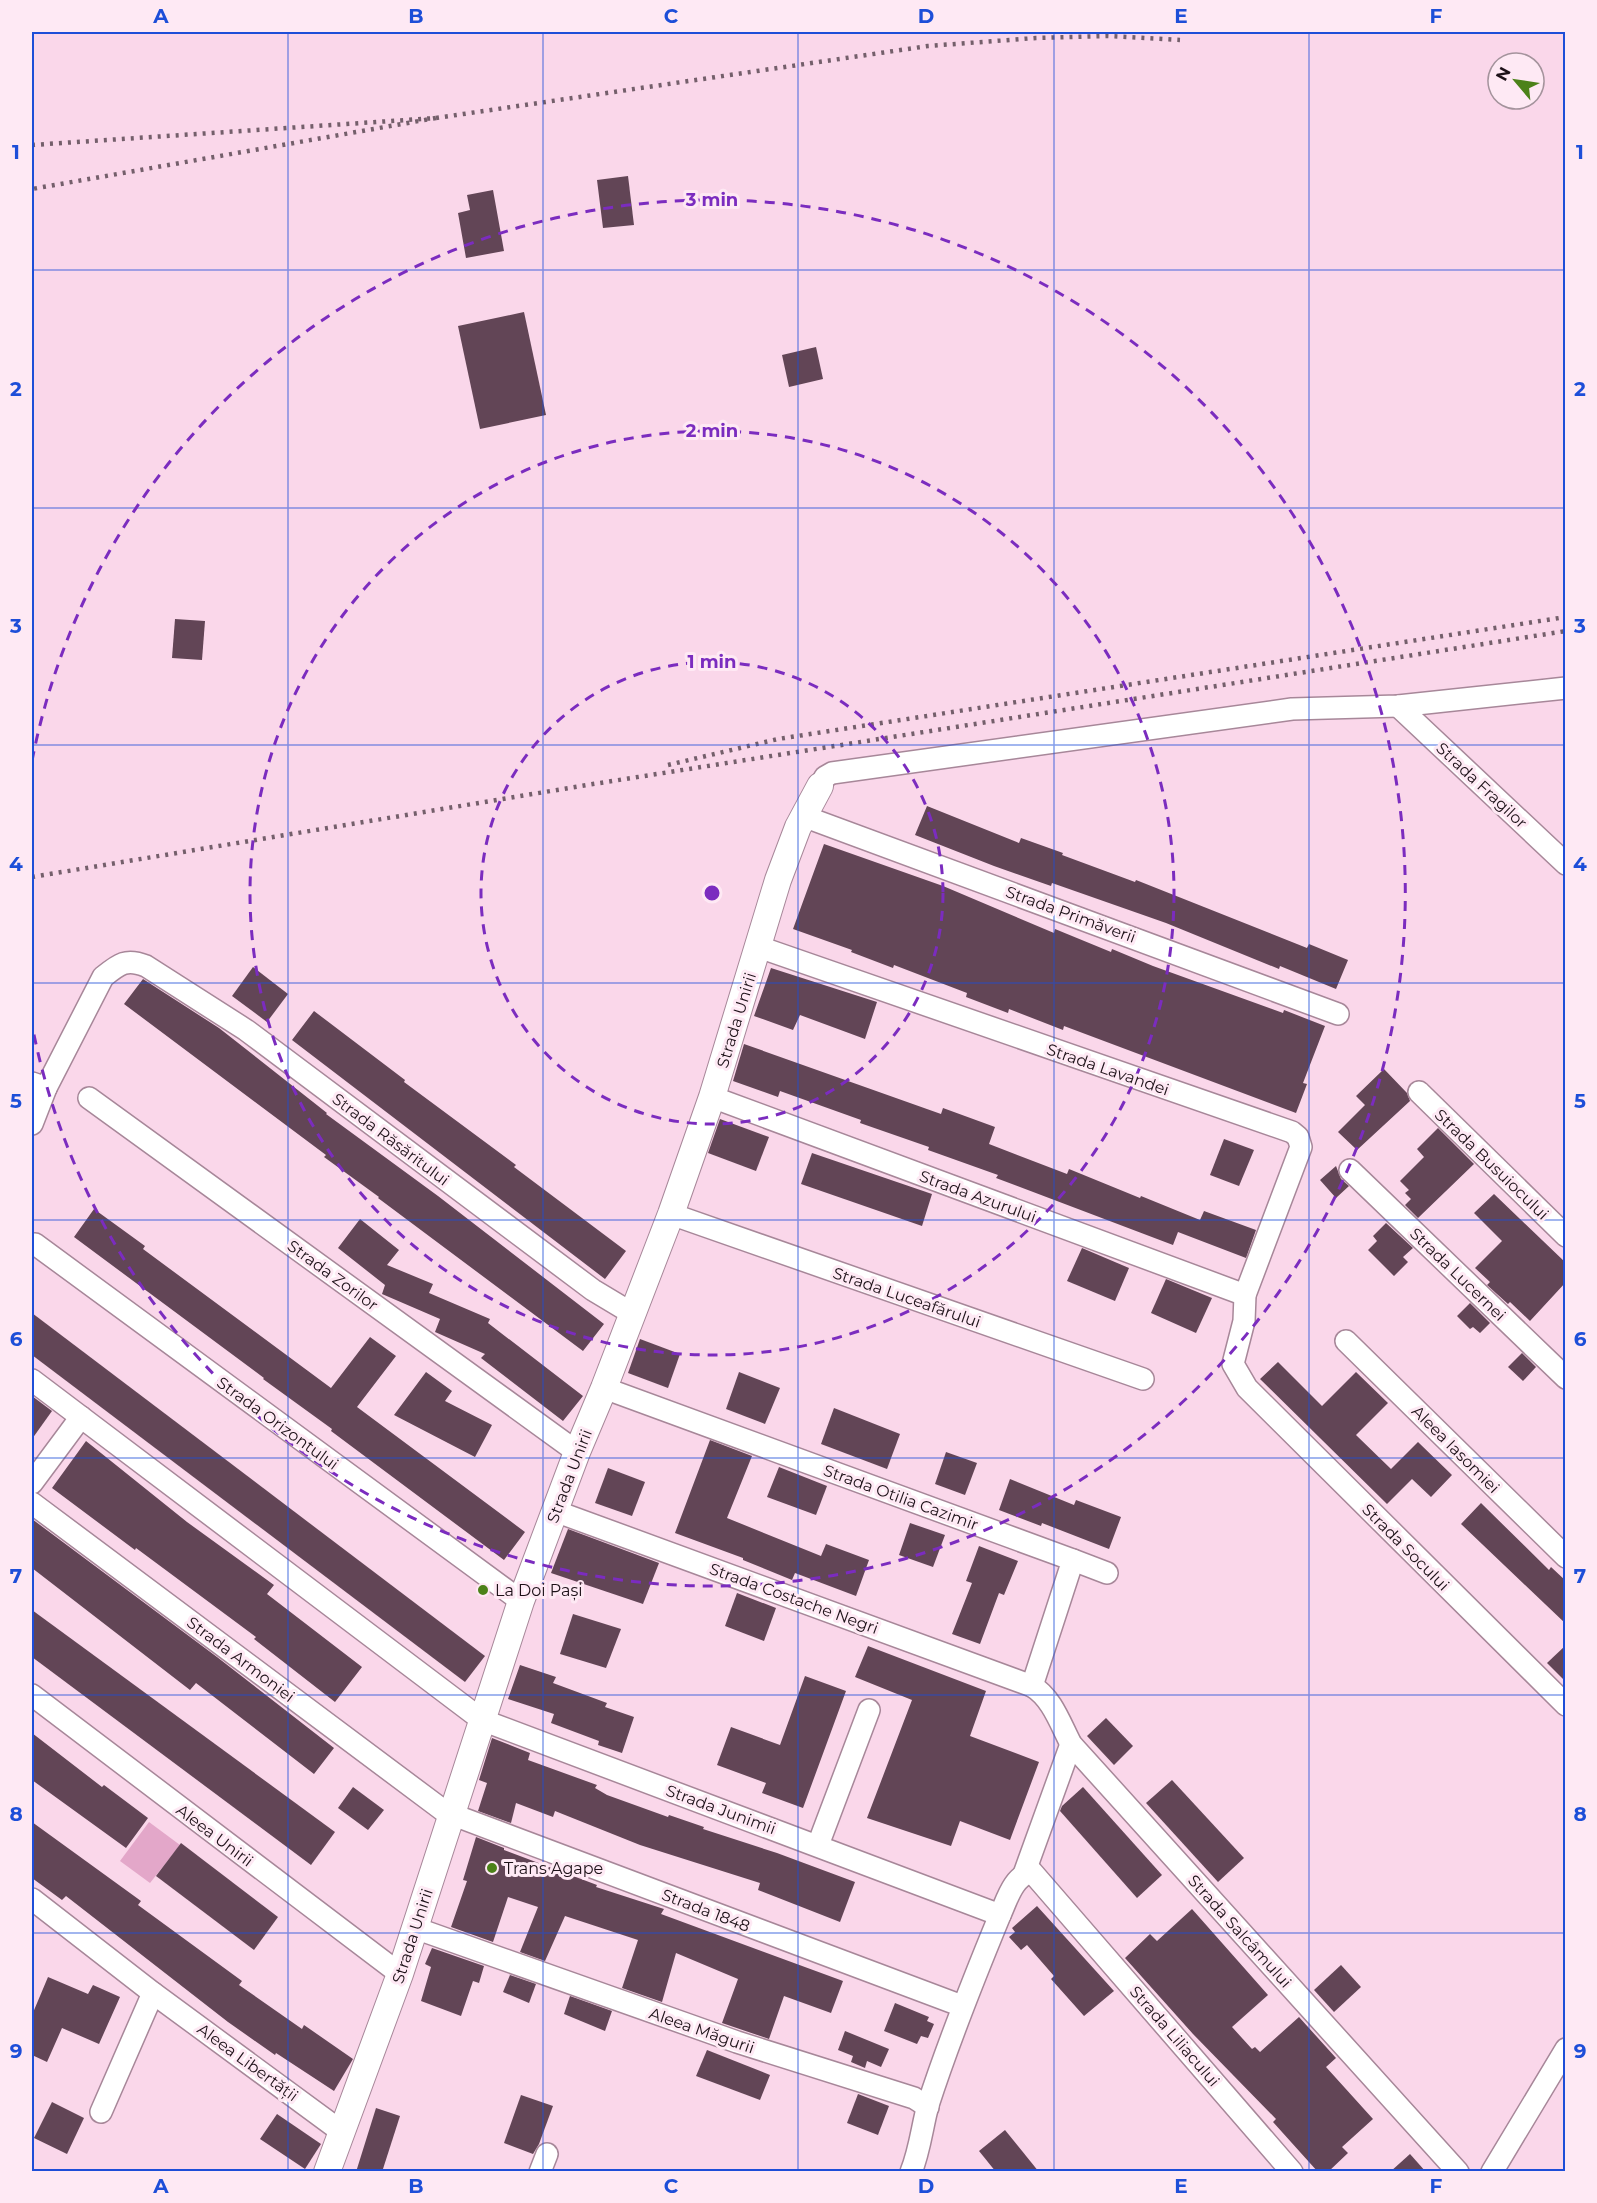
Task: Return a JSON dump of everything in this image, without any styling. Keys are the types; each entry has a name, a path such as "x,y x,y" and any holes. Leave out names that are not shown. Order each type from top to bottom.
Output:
{"street":[{"path":"820,786 825,777 832,773 1292,709 1398,706 1566,688"},
{"name":"Strada Fragilor","path":"1398,706 1566,864"},
{"name":"Strada Unirii","path":"327,2172 400,1974 521,1601 671,1214 712,1097 778,880 803,816 820,786"},
{"name":"Strada Primăverii","path":"803,816 1338,1014"},
{"name":"Strada Lavandei","path":"759,947 1292,1132 1298,1137 1301,1147 1245,1294"},
{"name":"Strada Răsăritului","path":"39,1086 103,977 118,964 134,961 146,966 246,1030 593,1290 633,1314"},
{"path":"32,1124 39,1086"},
{"name":"Strada Busuiocului","path":"1419,1092 1566,1236"},
{"name":"Strada Azurului","path":"712,1097 1245,1294"},
{"name":"Strada Zorilor","path":"89,1098 577,1452"},
{"name":"Strada Lucernei","path":"1350,1170 1566,1378"},
{"name":"Strada Luceafǎrului","path":"671,1214 1143,1379"},
{"name":"Strada Orizontului","path":"35,1244 521,1601"},
{"name":"Strada Socului","path":"1245,1294 1244,1321 1233,1364 1247,1388 1566,1705"},
{"name":"Aleea Iasomiei","path":"1346,1341 1566,1557"},
{"path":"32,1380 482,1720"},
{"name":"Strada Otilia Cazimir","path":"604,1388 1107,1573"},
{"path":"32,1483 81,1417"},
{"name":"Strada Armoniei","path":"32,1503 444,1811 452,1811"},
{"name":"Strada Costache Negri","path":"555,1511 1032,1686"},
{"path":"1032,1686 1073,1560"},
{"name":"Strada Salcâmului","path":"1032,1686 1048,1699 1071,1744 1458,2172"},
{"name":"Aleea Unirii","path":"32,1695 400,1974"},
{"path":"818,1845 869,1710"},
{"name":"Strada Junimii","path":"482,1720 1000,1915"},
{"path":"912,2172 928,2107 962,2006 1000,1915 1017,1880 1024,1874 1071,1744"},
{"name":"Strada 1848","path":"452,1811 459,1817 962,2006"},
{"name":"Strada Liliacului","path":"1024,1874 1032,1872 1292,2172"},
{"name":"Aleea Libertății","path":"32,1899 153,1993 342,2132"},
{"name":"Aleea Măgurii","path":"415,1928 737,2042 914,2098 928,2107"},
{"path":"102,2112 153,1993"},
{"path":"1492,2172 1566,2049"}],"shaded area":[{"path":"149,1822 180,1845 150,1883 120,1861"}],"building":[{"path":"628,176 634,225 603,228 597,180"},
{"path":"493,190 504,251 466,258 458,213 470,210 467,195"},
{"path":"524,312 546,415 480,429 458,326"},
{"path":"816,347 823,379 789,387 782,355"},
{"path":"175,619 205,621 202,660 172,658"},
{"path":"927,806 1019,843 1021,838 1135,882 1136,880 1307,948 1309,944 1348,960 1336,989 1280,966 1279,969 1166,923 1052,883 1051,886 994,866 915,835"},
{"path":"824,844 943,886 1054,933 1055,929 1111,952 1112,949 1283,1013 1284,1010 1325,1026 1303,1083 1307,1084 1296,1113 1064,1026 1063,1030 1009,1009 1008,1013 966,997 967,993 894,965 893,968 851,952 852,950 793,929"},
{"path":"253,967 288,994 267,1022 232,996"},
{"path":"771,968 877,1002 865,1039 800,1015 793,1030 754,1016"},
{"path":"143,979 219,1028 326,1114 438,1196 604,1324 583,1351 124,1004"},
{"path":"314,1011 626,1251 605,1279 292,1040"},
{"path":"744,1044 941,1114 943,1108 995,1127 989,1144 1067,1174 1069,1169 1200,1220 1204,1211 1256,1230 1246,1258 1178,1232 1173,1245 996,1178 998,1175 928,1150 929,1147 860,1123 861,1120 780,1091 778,1097 733,1081"},
{"path":"1384,1069 1407,1093 1410,1101 1357,1150 1338,1132 1365,1105 1356,1096"},
{"path":"720,1119 769,1137 756,1171 708,1153"},
{"path":"1438,1128 1474,1164 1418,1218 1405,1205 1411,1199 1405,1193 1409,1190 1400,1181 1424,1157 1417,1149"},
{"path":"1224,1139 1254,1150 1239,1186 1210,1175"},
{"path":"812,1153 932,1194 922,1226 801,1184"},
{"path":"1336,1166 1341,1179 1349,1186 1336,1198 1320,1180"},
{"path":"1494,1194 1566,1263 1566,1282 1530,1321 1487,1285 1490,1282 1475,1268 1502,1241 1474,1213"},
{"path":"94,1209 145,1246 143,1249 331,1388 370,1337 396,1356 357,1407 525,1532 504,1560 74,1237"},
{"path":"360,1219 399,1250 387,1265 433,1284 429,1293 490,1319 488,1323 583,1396 563,1421 481,1358 485,1354 435,1332 440,1319 382,1294 385,1285 338,1248"},
{"path":"1386,1223 1413,1248 1403,1257 1408,1262 1394,1276 1368,1250 1377,1241 1373,1236"},
{"path":"1082,1248 1129,1268 1115,1301 1067,1281"},
{"path":"1166,1279 1212,1298 1196,1333 1151,1313"},
{"path":"1470,1303 1490,1323 1480,1333 1473,1327 1470,1329 1457,1316"},
{"path":"32,1313 485,1656 465,1682 32,1355"},
{"path":"640,1339 680,1354 668,1388 628,1373"},
{"path":"1522,1353 1536,1367 1523,1381 1508,1367"},
{"path":"1278,1362 1322,1406 1356,1372 1388,1403 1356,1435 1391,1469 1418,1442 1452,1475 1431,1497 1412,1479 1387,1504 1260,1379"},
{"path":"426,1372 452,1391 445,1401 492,1425 475,1457 394,1415"},
{"path":"739,1372 780,1388 765,1424 726,1409"},
{"path":"32,1396 52,1411 32,1439"},
{"path":"834,1408 900,1434 887,1469 821,1444"},
{"path":"710,1440 752,1456 727,1518 821,1556 826,1544 869,1560 856,1596 795,1573 792,1580 743,1560 743,1558 675,1533"},
{"path":"86,1441 187,1522 274,1585 267,1594 362,1667 335,1702 254,1639 256,1637 52,1488"},
{"path":"946,1452 977,1463 965,1495 935,1484"},
{"path":"779,1467 827,1486 816,1515 767,1497"},
{"path":"608,1468 645,1482 632,1516 595,1503"},
{"path":"1010,1479 1074,1505 1076,1500 1121,1517 1109,1549 1042,1523 1041,1526 999,1510"},
{"path":"1481,1503 1549,1570 1551,1567 1566,1581 1566,1624 1461,1524"},
{"path":"32,1519 217,1657 334,1748 314,1774 196,1683 190,1690 32,1568"},
{"path":"910,1523 945,1535 933,1567 899,1555"},
{"path":"568,1529 659,1563 643,1604 551,1573"},
{"path":"979,1546 1018,1561 1004,1595 999,1593 980,1644 952,1634 972,1583 966,1581"},
{"path":"737,1593 776,1608 764,1641 725,1626"},
{"path":"32,1610 335,1832 311,1865 32,1657"},
{"path":"573,1614 621,1629 606,1668 560,1654"},
{"path":"1566,1645 1566,1682 1547,1663"},
{"path":"868,1646 986,1691 970,1736 1039,1762 1010,1840 960,1821 951,1846 867,1818 912,1700 855,1677"},
{"path":"520,1665 556,1677 553,1683 607,1703 605,1707 634,1717 622,1753 598,1745 599,1741 551,1723 554,1714 508,1699"},
{"path":"805,1676 846,1691 803,1808 762,1793 766,1783 717,1765 731,1727 780,1745"},
{"path":"1106,1718 1133,1746 1114,1765 1087,1736"},
{"path":"32,1733 102,1787 104,1785 148,1818 126,1848 32,1780"},
{"path":"492,1738 530,1753 528,1760 597,1785 595,1788 607,1795 704,1827 703,1829 855,1882 840,1922 758,1890 760,1883 640,1845 555,1811 553,1817 516,1803 511,1823 478,1811 487,1783 479,1780"},
{"path":"1172,1780 1244,1858 1218,1882 1146,1803"},
{"path":"353,1787 384,1810 368,1830 338,1808"},
{"path":"1083,1787 1162,1875 1137,1898 1060,1811 1062,1806"},
{"path":"32,1822 141,1901 138,1905 242,1981 239,1985 302,2029 304,2025 353,2059 334,2091 276,2053 275,2055 228,2022 66,1896 62,1900 32,1878"},
{"path":"476,1837 597,1885 596,1887 664,1909 661,1914 843,1981 831,2013 784,1996 769,2039 722,2023 738,1979 676,1953 662,2002 622,1988 638,1940 565,1916 545,1961 520,1952 538,1907 508,1897 493,1942 451,1927 467,1881 463,1880"},
{"path":"181,1843 278,1917 254,1950 156,1876"},
{"path":"1037,1906 1114,1991 1084,2016 1051,1979 1054,1976 1027,1945 1021,1950 1009,1937 1015,1932 1012,1928"},
{"path":"1192,1909 1268,1995 1232,2027 1252,2049 1255,2047 1260,2052 1299,2017 1336,2058 1326,2067 1373,2119 1342,2147 1348,2153 1328,2172 1318,2172 1273,2122 1276,2119 1193,2034 1125,1958 1150,1934 1157,1941"},
{"path":"432,1948 484,1966 479,1983 473,1981 461,2016 421,2001 431,1967 425,1964"},
{"path":"1341,1965 1361,1987 1334,2012 1314,1990"},
{"path":"510,1975 536,1984 529,2003 503,1992"},
{"path":"48,1977 88,1994 93,1985 120,1997 99,2044 62,2028 47,2062 32,2055 32,2015"},
{"path":"570,1996 612,2011 605,2031 564,2014"},
{"path":"895,2003 929,2017 927,2021 934,2024 928,2038 921,2036 917,2044 884,2031"},
{"path":"845,2031 889,2049 881,2067 867,2061 865,2068 851,2062 853,2056 838,2050"},
{"path":"707,2050 770,2075 760,2100 696,2076"},
{"path":"858,2094 889,2106 878,2135 847,2123"},
{"path":"521,2095 553,2106 533,2154 504,2143"},
{"path":"52,2102 84,2118 67,2154 34,2138"},
{"path":"376,2108 400,2116 382,2172 356,2172"},
{"path":"277,2114 321,2144 305,2169 260,2139"},
{"path":"1005,2130 1039,2172 996,2172 979,2151"},
{"path":"1410,2154 1426,2172 1390,2172"}],"railway":[{"path":"436,118 928,46 1036,38 1108,36 1180,40"},
{"path":"32,145 436,118 32,189"},
{"path":"668,765 778,739 1566,617"},
{"path":"32,877 587,785 1566,631"}],"place":[{"name":"La Doi Pași","path":"483,1590"},
{"name":"Trans Agape","path":"492,1868"}]}
